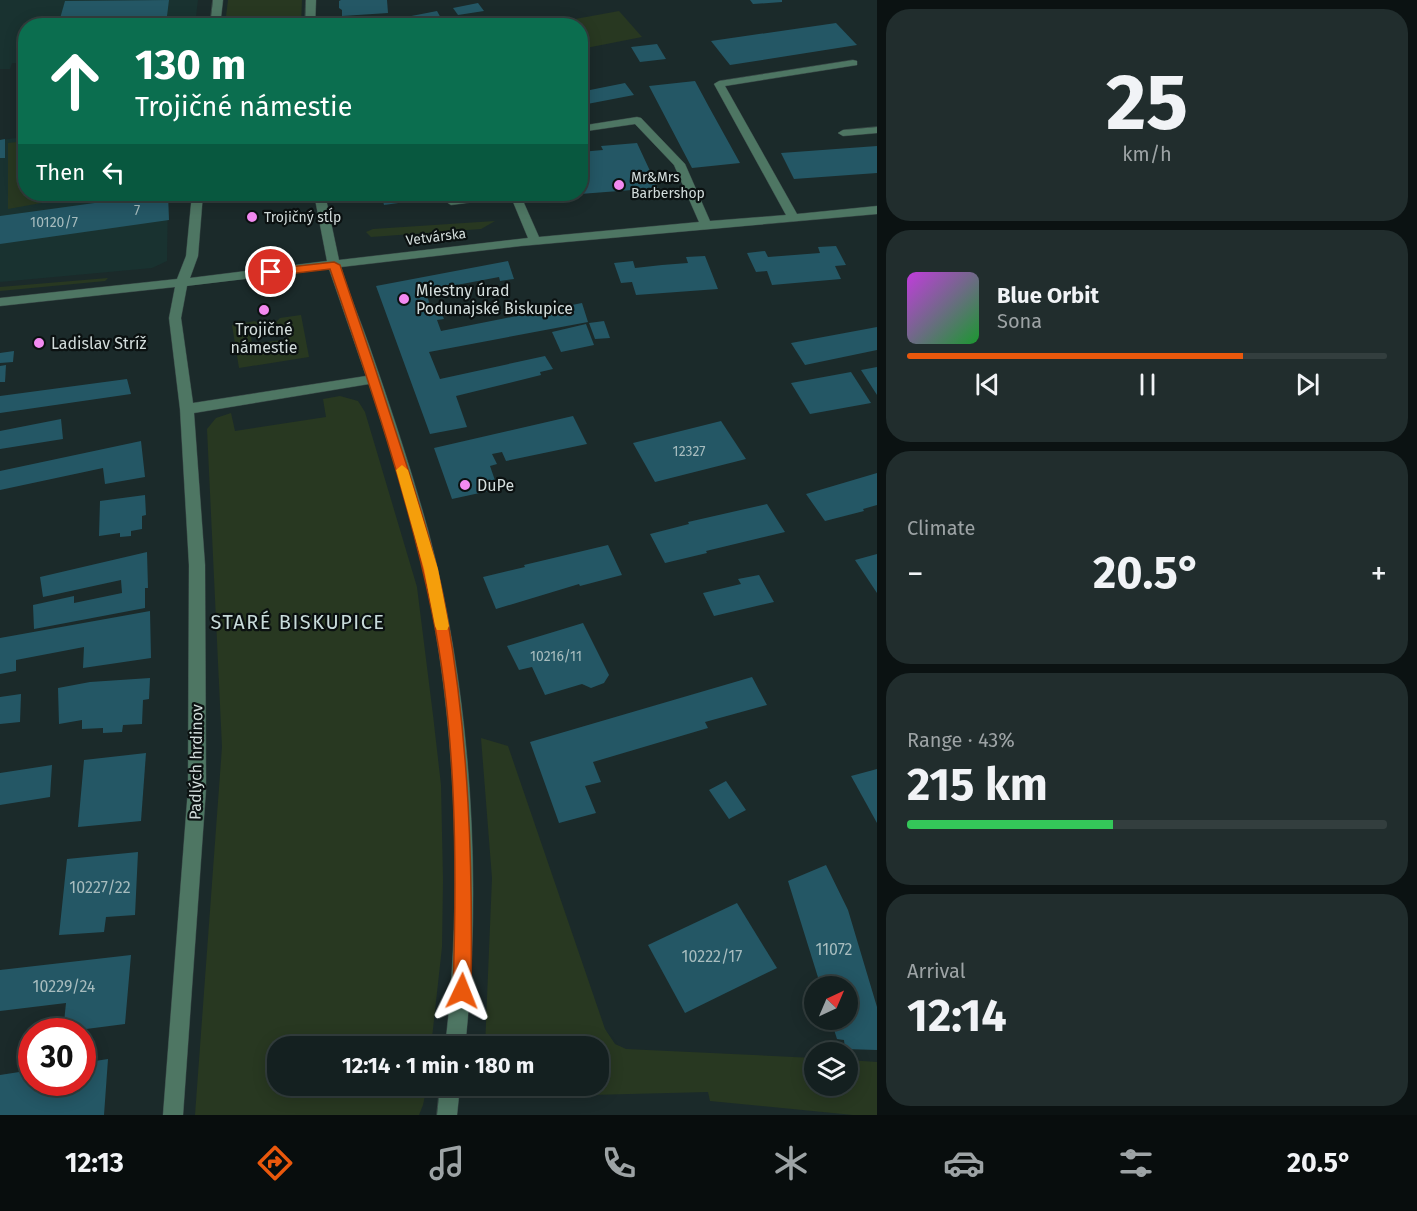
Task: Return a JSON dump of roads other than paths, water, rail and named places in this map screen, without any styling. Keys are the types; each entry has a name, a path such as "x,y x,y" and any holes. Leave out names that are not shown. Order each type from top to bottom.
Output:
{"street":[{"path":"216,18 218,0"},
{"path":"310,18 311,0"},
{"path":"794,218 719,84 853,63"},
{"path":"588,128 637,120 679,164 706,225"},
{"path":"843,133 877,130"},
{"path":"196,201 192,256 182,282 176,318 187,409 374,379"},
{"path":"320,201 334,265 374,379 431,569 445,646 454,711 461,810 464,926 462,991 456,1036"},
{"path":"518,201 535,240"},
{"name":"Vetvárska","path":"0,302 535,240 877,210"},
{"name":"Padlých hrdinov","path":"173,1115 197,789 197,565 187,409"},
{"path":"447,1115 449,1096"}],"place":[{"name":"Mr&Mrs Barbershop","path":"619,185"},
{"name":"Trojičný stĺp","path":"252,217"},
{"name":"Miestny úrad Podunajské Biskupice","path":"404,299"},
{"name":"Trojičné námestie","path":"264,310"},
{"name":"Ladislav Stríž","path":"39,343"},
{"name":"DuPe","path":"465,485"}],"district":[{"name":"STARÉ BISKUPICE","path":"298,622"}]}
